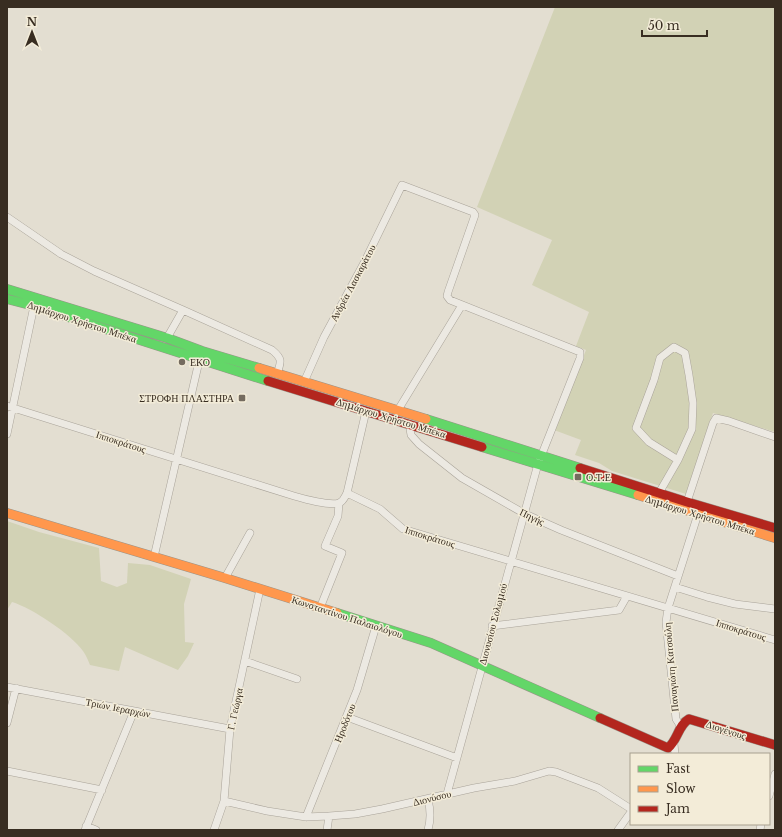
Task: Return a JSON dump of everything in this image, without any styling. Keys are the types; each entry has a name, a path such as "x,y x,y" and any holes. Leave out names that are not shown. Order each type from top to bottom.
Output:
{"main road":[{"name":"Δημάρχου Χρήστου Μπέκα","path":"7,290 167,338 201,356 278,374 398,410 698,514 775,538"},
{"name":"Δημάρχου Χρήστου Μπέκα","path":"7,299 201,356 411,425 539,459 775,528"},
{"name":"Κωνσταντίνου Παλαιολόγου","path":"7,513 225,578 431,643 661,746 668,748 674,744"},
{"name":"Διογένους","path":"681,727 686,719 692,719 775,745"},
{"path":"674,744 681,727"}],"street":[{"name":"Ανδρέα Λασκαράτου","path":"304,382 324,337 364,263 402,185 472,212 475,215 448,292 450,300 462,305"},
{"path":"7,217 60,254 94,271 272,350 279,356 281,362 278,374"},
{"name":"Διονυσίου Σολωμού","path":"447,794 539,459 580,358 580,352 462,305"},
{"path":"398,410 462,305"},
{"path":"7,434 10,407 34,306"},
{"path":"167,338 183,310"},
{"path":"659,493 678,460 692,429 693,403 690,375 685,353 674,347 660,358 654,380 636,428 649,442 678,460"},
{"path":"154,557 201,356"},
{"name":"Ιπποκράτους","path":"10,407 294,496 324,502 339,503"},
{"path":"320,608 342,554 325,546 338,516 339,503 347,493 366,411"},
{"path":"687,502 713,423 716,418 775,437"},
{"name":"Πηγής","path":"411,425 411,435 419,444 462,478 525,514 561,530 678,576"},
{"name":"Ιπποκράτους","path":"347,493 380,509 403,529 775,640"},
{"name":"Παναγιώτη Κατσούλη","path":"681,727 676,719 666,622 674,587 698,514"},
{"path":"225,578 250,533"},
{"path":"674,587 735,604 775,609"},
{"name":"Γ. Γεώργα","path":"214,830 224,801 230,729 260,589"},
{"path":"492,626 620,610 627,596"},
{"name":"Ηροδότου","path":"306,817 358,690 376,626"},
{"path":"245,661 297,679"},
{"name":"Τριών Ιεραρχών","path":"7,688 16,688 230,729"},
{"path":"7,723 16,688"},
{"path":"96,830 85,828 134,711"},
{"path":"347,718 456,758"},
{"path":"674,744 675,753"},
{"path":"7,771 102,790"},
{"name":"Διονύσου","path":"224,801 267,811 306,817 355,814 515,781 549,771 556,772 598,788 630,808"},
{"path":"770,792 775,774"},
{"path":"428,800 431,819 428,830"},
{"path":"618,830 630,813"},
{"path":"327,830 330,816"}],"green space":[{"name":"Ο.Τ.Ε","path":"555,7 775,7 775,432 713,413 686,494 612,471 599,463 575,455 581,440 554,430 586,350 576,346 589,312 532,285 552,240 477,207"},
{"path":"7,521 39,532 99,548 101,581 117,587 127,583 128,563 150,565 191,579 184,604 185,642 194,643 188,656 178,670 125,647 119,671 90,665 85,654 77,644 50,622 30,610 12,602 7,610"}],"traffic: fast":[{"path":"7,289 259,368"},
{"path":"7,299 34,306 268,381"},
{"path":"426,419 580,468"},
{"path":"482,447 638,495"},
{"path":"337,613 431,643 600,718"}],"traffic: slow":[{"path":"259,368 426,419"},
{"path":"638,495 775,538"},
{"path":"7,513 337,613"}],"traffic: jam":[{"path":"268,381 482,447"},
{"path":"580,468 775,528"},
{"path":"600,718 668,748 674,741 682,725 689,719 775,745"}],"place":[{"name":"ΕΚΟ","path":"182,362"},
{"name":"ΣΤΡΟΦΗ ΠΛΑΣΤΗΡΑ","path":"242,398"},
{"name":"Ο.Τ.Ε","path":"578,477"}]}
